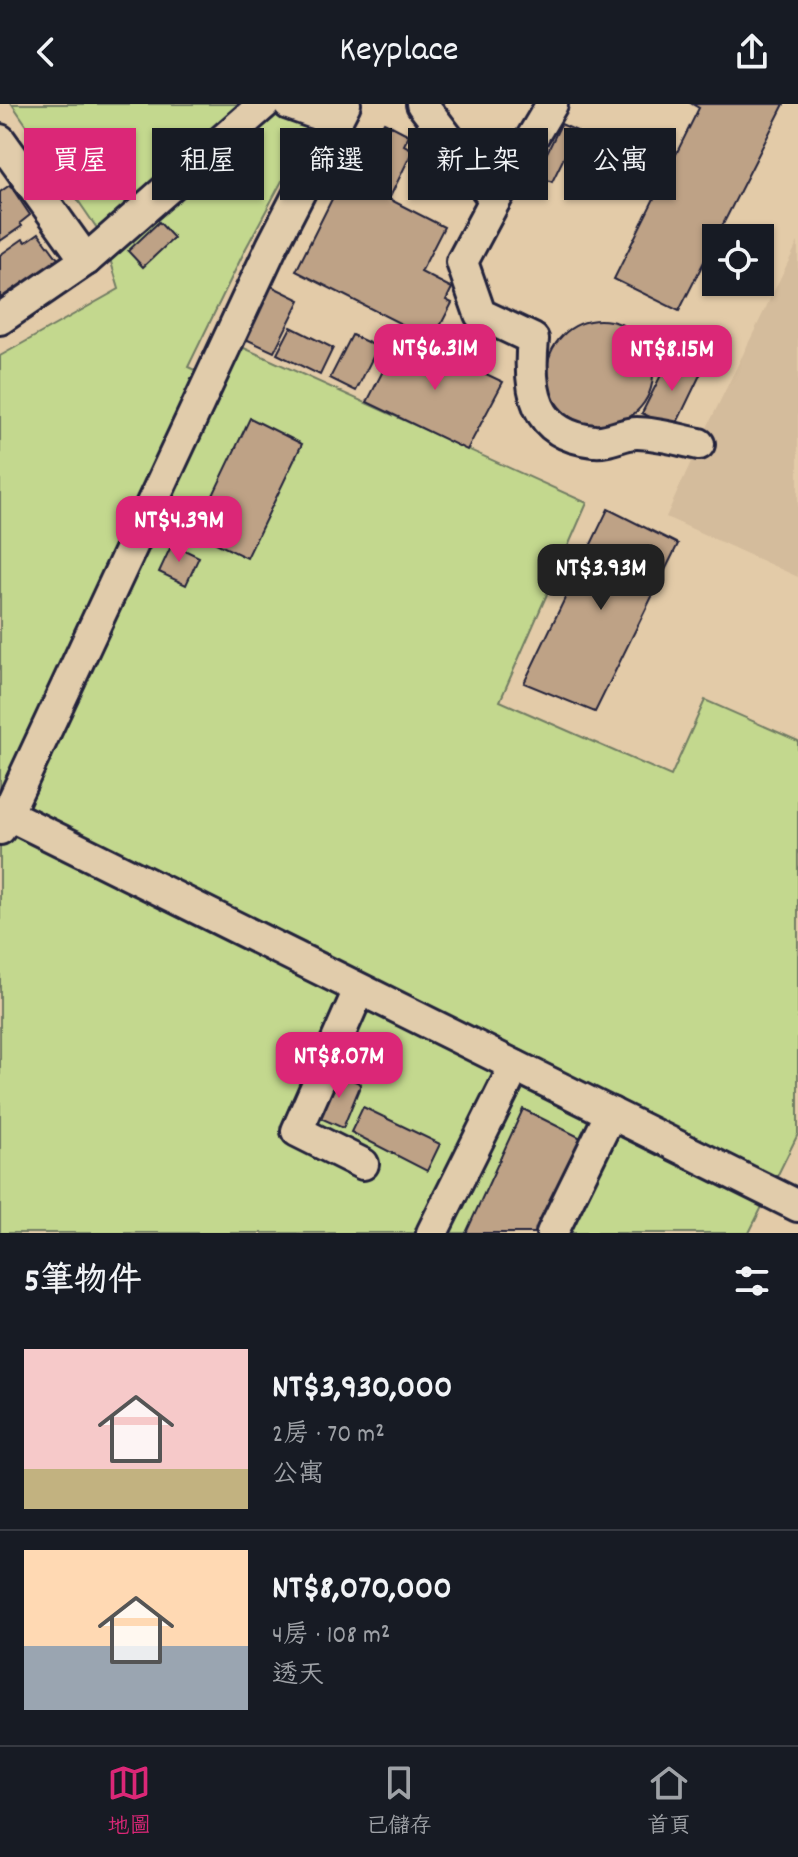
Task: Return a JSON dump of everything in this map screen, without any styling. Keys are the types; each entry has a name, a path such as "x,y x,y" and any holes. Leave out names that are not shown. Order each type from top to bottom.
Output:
{"lane":[{"path":"0,319 86,260 264,104"},
{"path":"289,104 341,112 272,246 4,821 359,990 798,1206"},
{"path":"422,104 440,128"},
{"path":"533,128 543,108"},
{"path":"4,156 86,260"},
{"path":"495,200 462,262 480,314 533,339 529,374 540,412 562,434 596,442 637,433 699,444"},
{"path":"359,990 297,1131 363,1164"},
{"path":"432,1233 515,1066"},
{"path":"552,1233 611,1113"}],"shaded area":[{"path":"798,242 798,577 666,517"}],"green space":[{"path":"12,104 245,104 218,128 152,128 152,188 101,234 78,200 136,200 136,128 28,128"},
{"path":"265,115 290,115 312,125 310,128 280,128 280,185 188,367 216,380 233,343 587,503 500,701 671,776 705,700 798,741 798,1134 749,1233 0,1233 0,356 119,289 108,252 168,200 264,200 264,128 250,128"}],"building":[{"path":"692,104 784,104 723,224 702,224 702,266 679,311 614,279 653,200 676,200 676,154 699,108"},
{"path":"384,122 408,134 404,145 408,147 408,160 392,193 392,128 381,128"},
{"path":"561,124 570,128 564,128 564,158 552,182 548,180 548,151"},
{"path":"10,185 30,215 20,223 22,226 0,241 0,192"},
{"path":"332,200 391,200 444,227 421,272 452,288 446,300 452,303 436,334 431,331 427,337 296,271"},
{"path":"159,222 174,238 143,267 128,251"},
{"path":"39,233 61,263 0,305 0,255 23,239 26,242"},
{"path":"263,282 300,300 274,352 237,335"},
{"path":"600,320 620,324 638,335 649,353 653,373 649,393 638,411 620,422 600,426 580,422 562,411 551,393 547,373 551,353 562,335 580,324"},
{"path":"291,327 333,348 320,375 277,354"},
{"path":"402,334 503,382 467,450 367,402"},
{"path":"352,335 378,347 356,391 330,378"},
{"path":"670,357 701,373 674,429 642,413"},
{"path":"250,418 302,444 247,558 195,533"},
{"path":"608,509 678,544 595,712 524,683"},
{"path":"172,544 199,557 186,585 159,572"},
{"path":"335,1071 361,1084 343,1128 316,1116"},
{"path":"363,1107 440,1144 427,1171 351,1132"},
{"path":"523,1109 583,1139 540,1233 466,1233"}]}
